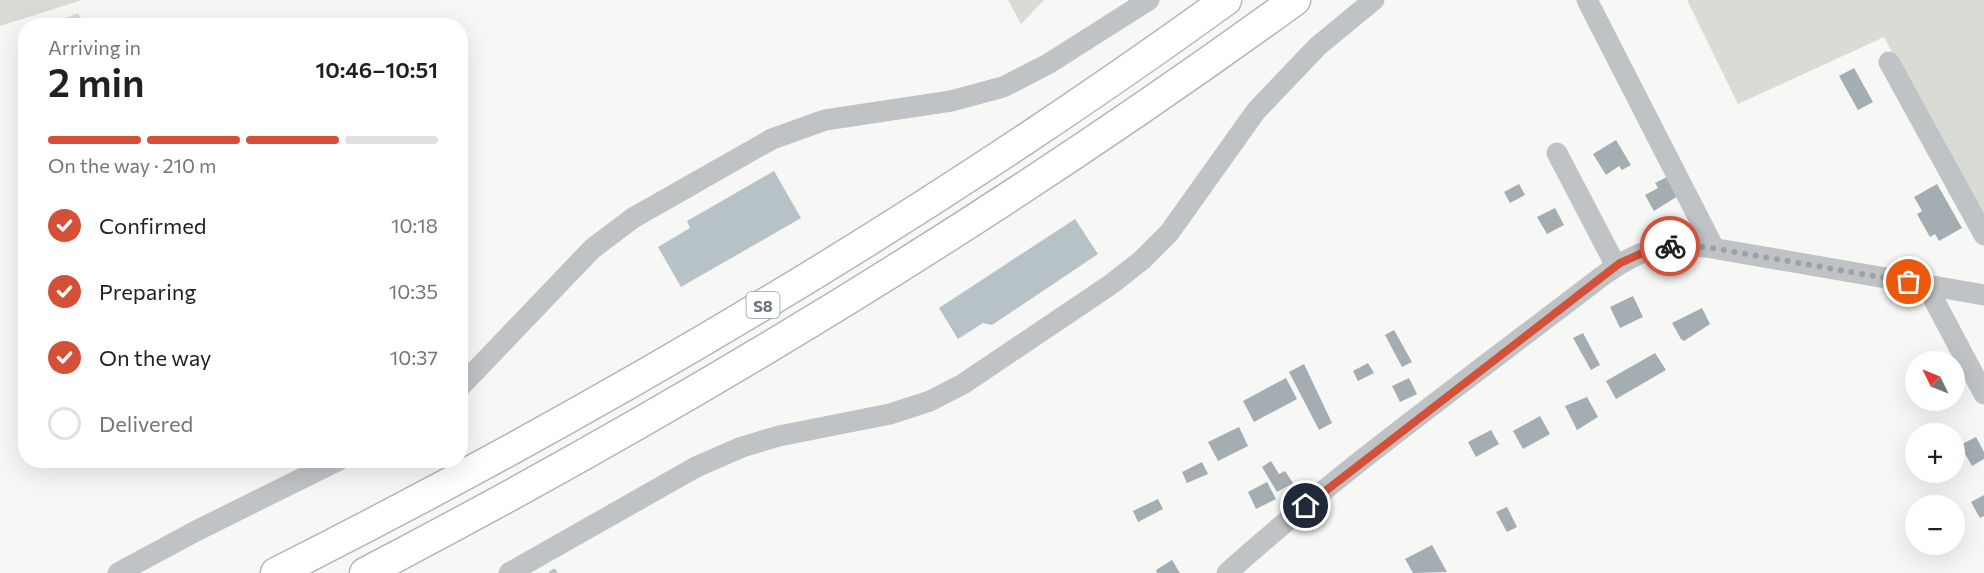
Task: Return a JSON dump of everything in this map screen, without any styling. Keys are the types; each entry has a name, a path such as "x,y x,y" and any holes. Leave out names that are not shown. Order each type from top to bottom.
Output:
{"highway":[{"name":"S8","path":"276,573 480,467 608,396 774,298 923,206 1114,79 1226,0"},
{"name":"S8","path":"365,573 621,435 846,302 1036,180 1295,0"}],"street":[{"path":"468,379 592,249 633,218 772,139 825,120 951,101 1003,87 1048,64 1149,0"},
{"path":"508,573 696,467 742,447 779,436 890,414 930,401 963,384 1110,285 1142,260 1176,224 1256,111 1318,46 1374,0"},
{"path":"1587,0 1714,248"},
{"path":"1889,62 1984,235"},
{"path":"1557,153 1616,266"},
{"path":"1227,573 1321,494 1616,266 1637,254 1656,247 1678,245 1714,248 1984,295"},
{"path":"1931,286 1934,300 1984,394"},
{"path":"118,573 323,468"}],"shaded area":[{"path":"0,0 82,0 25,18 18,18 18,20 0,26"},
{"path":"1008,0 1044,0 1021,24"},
{"path":"1687,0 1984,0 1984,224 1884,37 1738,104"},
{"path":"78,13 80,18 66,18"},
{"path":"774,171 801,218 681,287 658,247 690,228 687,221"},
{"path":"1075,219 1098,254 992,325 983,323 958,339 939,308"}],"building":[{"path":"1854,68 1873,102 1858,110 1839,76"},
{"path":"1616,140 1631,165 1622,170 1619,166 1606,175 1593,154"},
{"path":"1667,177 1678,196 1654,211 1645,195 1658,188 1655,183"},
{"path":"1519,184 1525,195 1510,203 1504,192"},
{"path":"1937,184 1962,228 1939,241 1935,234 1930,237 1917,214 1922,211 1914,197"},
{"path":"1555,208 1564,225 1547,234 1537,217"},
{"path":"1633,296 1643,317 1620,328 1610,307"},
{"path":"1702,308 1710,324 1684,341 1672,323"},
{"path":"1394,330 1412,362 1402,367 1385,335"},
{"path":"1583,333 1600,365 1591,370 1573,338"},
{"path":"1655,353 1666,370 1616,399 1606,381"},
{"path":"1368,363 1374,373 1358,381 1353,371"},
{"path":"1304,364 1332,423 1319,430 1289,372"},
{"path":"1286,378 1297,399 1254,422 1243,401"},
{"path":"1409,378 1417,394 1400,402 1392,386"},
{"path":"1587,397 1598,417 1577,430 1565,406"},
{"path":"1540,416 1550,434 1523,449 1513,431"},
{"path":"1239,427 1248,446 1218,461 1208,442"},
{"path":"1491,430 1499,444 1476,457 1468,442"},
{"path":"1976,437 1984,452 1984,459 1972,466 1965,454 1965,442"},
{"path":"1271,461 1279,474 1285,471 1293,483 1277,492 1262,467"},
{"path":"1202,462 1208,474 1187,483 1182,472"},
{"path":"1267,482 1276,499 1256,509 1248,492"},
{"path":"1984,495 1984,516 1980,518 1971,502"},
{"path":"1158,499 1163,509 1138,522 1133,511"},
{"path":"1507,507 1517,527 1507,532 1496,512"},
{"path":"1432,545 1447,572 1413,573 1405,559"},
{"path":"1172,560 1180,573 1157,573 1156,570"}],"waterway":[{"path":"551,573 554,571 555,573"}],"way so far":[{"path":"1670,246 1706,247 1909,282"}],"route":[{"path":"1306,506 1620,263 1656,247 1670,246"}]}
